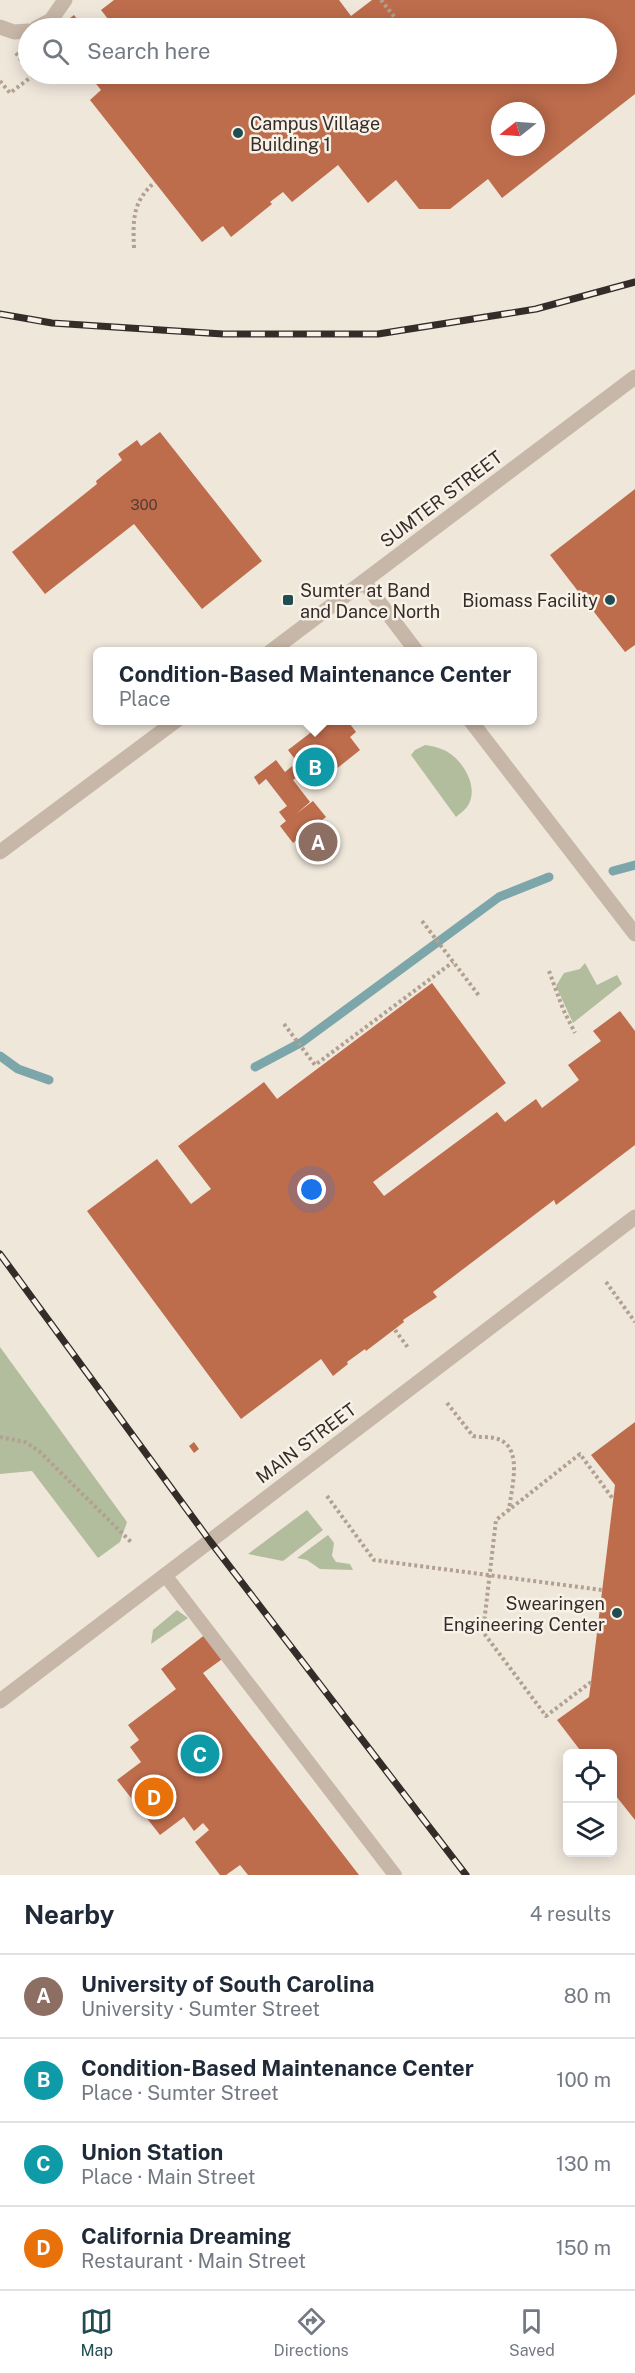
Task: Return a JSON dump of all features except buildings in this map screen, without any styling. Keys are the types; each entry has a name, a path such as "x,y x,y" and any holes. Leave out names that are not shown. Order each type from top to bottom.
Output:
{"street":[{"path":"52,18 65,0"},
{"path":"0,27 18,32"},
{"name":"SUMTER STREET","path":"275,647 635,377"},
{"path":"363,582 414,647"},
{"path":"0,852 170,725"},
{"path":"474,725 635,934"},
{"name":"MAIN STREET","path":"0,1701 635,1217"}],"lane":[{"path":"165,1575 395,1875"}],"path":[{"path":"381,0 395,18"},
{"path":"0,81 10,93 21,84"},
{"path":"134,248 135,208 141,196 154,182"},
{"path":"422,921 480,997"},
{"path":"284,1024 315,1065 453,962"},
{"path":"549,971 575,1033"},
{"path":"606,1282 635,1322"},
{"path":"395,1330 410,1349"},
{"path":"447,1403 473,1436 500,1440 511,1450 514,1462 509,1510"},
{"path":"0,1437 25,1442 39,1450 131,1542"},
{"path":"591,1682 546,1716 483,1632 489,1575 496,1520 580,1454 613,1499"},
{"path":"327,1496 374,1560 602,1590"}],"green space":[{"path":"425,745 446,751 462,765 466,772 472,793 466,808 456,817 411,755"},
{"path":"585,963 597,985 617,975 622,984 573,1023 556,986 564,973 580,969"},
{"path":"0,1347 127,1522 120,1542 98,1558 32,1471 0,1474"},
{"path":"307,1510 323,1530 283,1561 248,1554"},
{"path":"328,1535 334,1543 332,1556 336,1562 350,1564 353,1570 320,1569 307,1560 297,1558"},
{"path":"177,1610 188,1618 151,1644 153,1630"}],"waterway":[{"path":"613,871 635,865"},
{"path":"255,1067 302,1042 499,897 549,877"},
{"path":"0,1056 18,1069 49,1080"}],"railway":[{"path":"0,314 52,323 223,334 378,334 536,309 635,282"},
{"path":"0,1254 210,1541 466,1875"}],"place":[{"name":"Campus Village Building 1","path":"238,133"},
{"name":"Sumter at Band and Dance North","path":"288,600"},
{"name":"Biomass Facility","path":"610,600"},
{"name":"Condition-Based Maintenance Center","path":"315,767"},
{"name":"University of South Carolina","path":"318,842"},
{"name":"Swearingen Engineering Center","path":"617,1613"},
{"name":"Union Station","path":"200,1754"},
{"name":"California Dreaming","path":"154,1797"}]}
